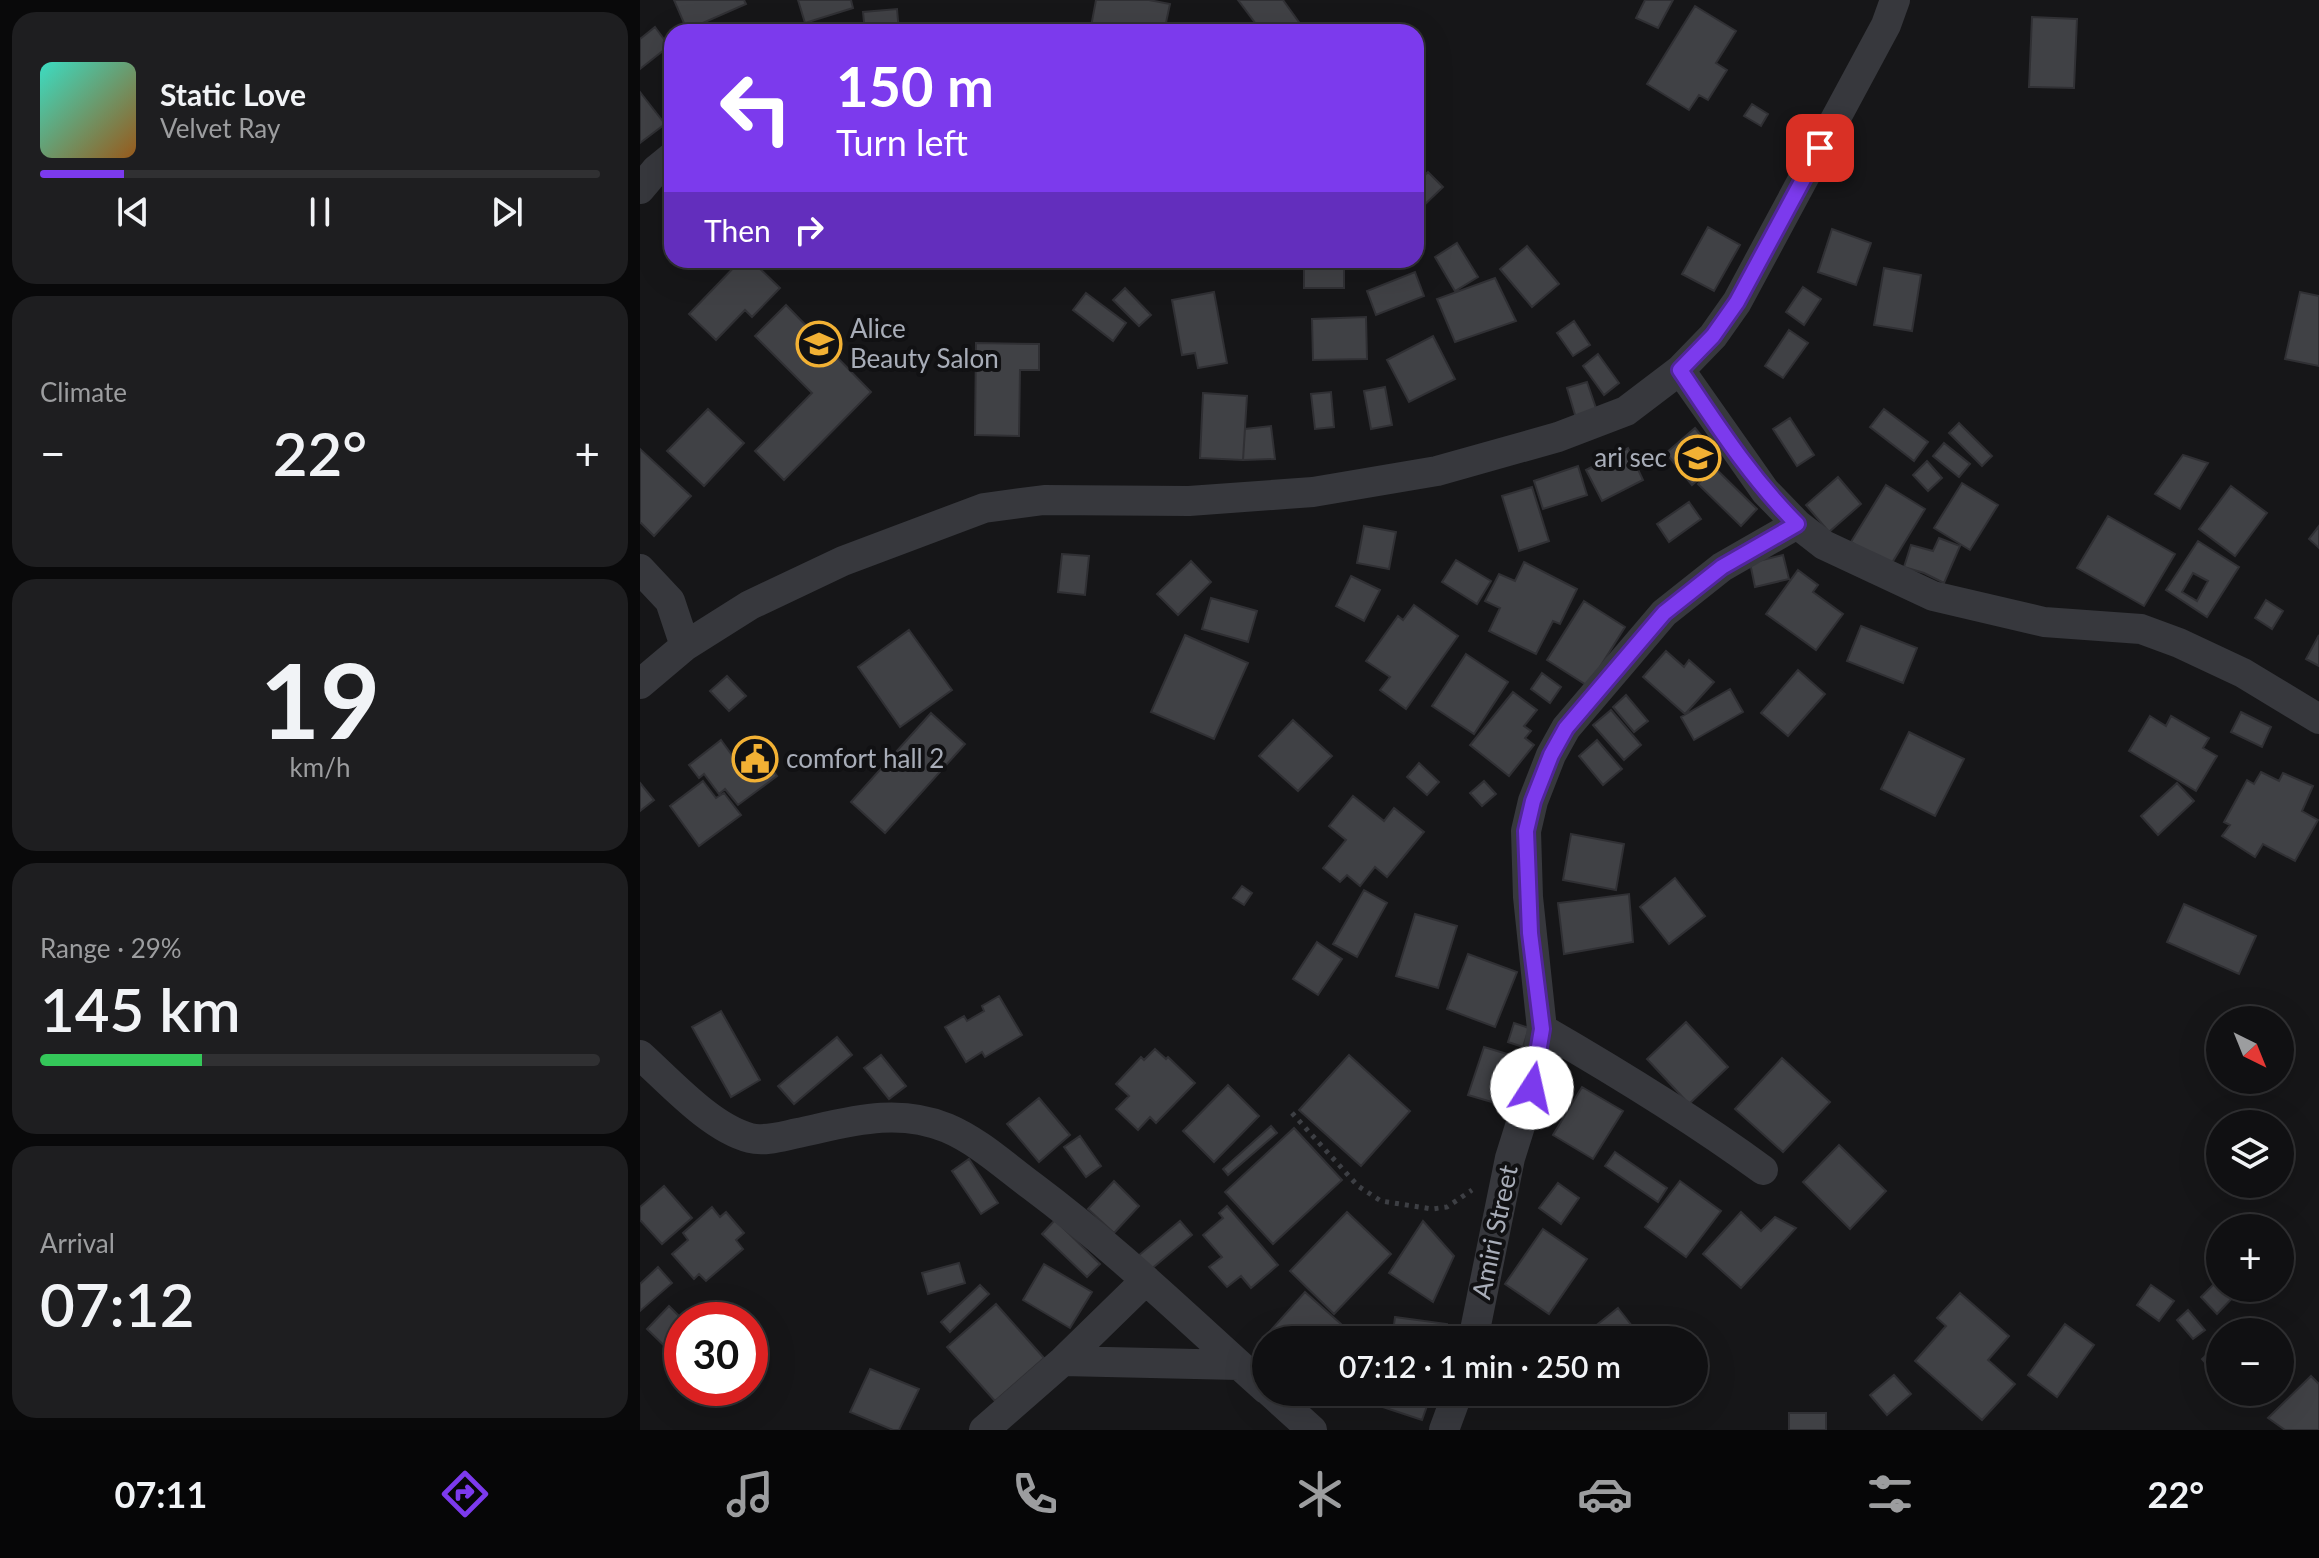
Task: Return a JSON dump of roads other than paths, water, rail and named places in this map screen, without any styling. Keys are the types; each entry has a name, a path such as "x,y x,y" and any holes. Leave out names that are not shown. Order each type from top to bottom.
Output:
{"street":[{"path":"640,684 685,646 750,605 830,567 984,508 1044,500 1189,501 1313,492 1437,471 1558,437 1626,411 1680,370 1713,336 1737,302 1886,25 1895,0"},
{"path":"640,189 664,164"},
{"path":"1680,370 1757,481 1797,524 1824,545 1933,596 2044,622 2141,629 2243,673 2319,719"},
{"name":"Amiri Street","path":"1476,1326 1510,1158 1532,1088 1542,1029 1530,933 1526,831 1533,801 1551,755 1566,728 1664,613 1722,567 1797,524"},
{"path":"640,569 670,601 685,646"},
{"path":"1542,1029 1637,1085 1763,1170"},
{"path":"640,1055 719,1125 752,1139 775,1138 874,1117 916,1119 969,1139 1033,1186 1146,1280 1252,1376"},
{"path":"984,1430 1063,1361 1146,1280"},
{"path":"1063,1361 1239,1365"},
{"path":"1286,1406 1312,1430"},
{"path":"1444,1430 1453,1406"}],"place":[{"name":"Alice Beauty Salon","path":"819,344"},
{"name":"ari sec","path":"1698,458"},
{"name":"comfort hall 2","path":"755,759"}]}
